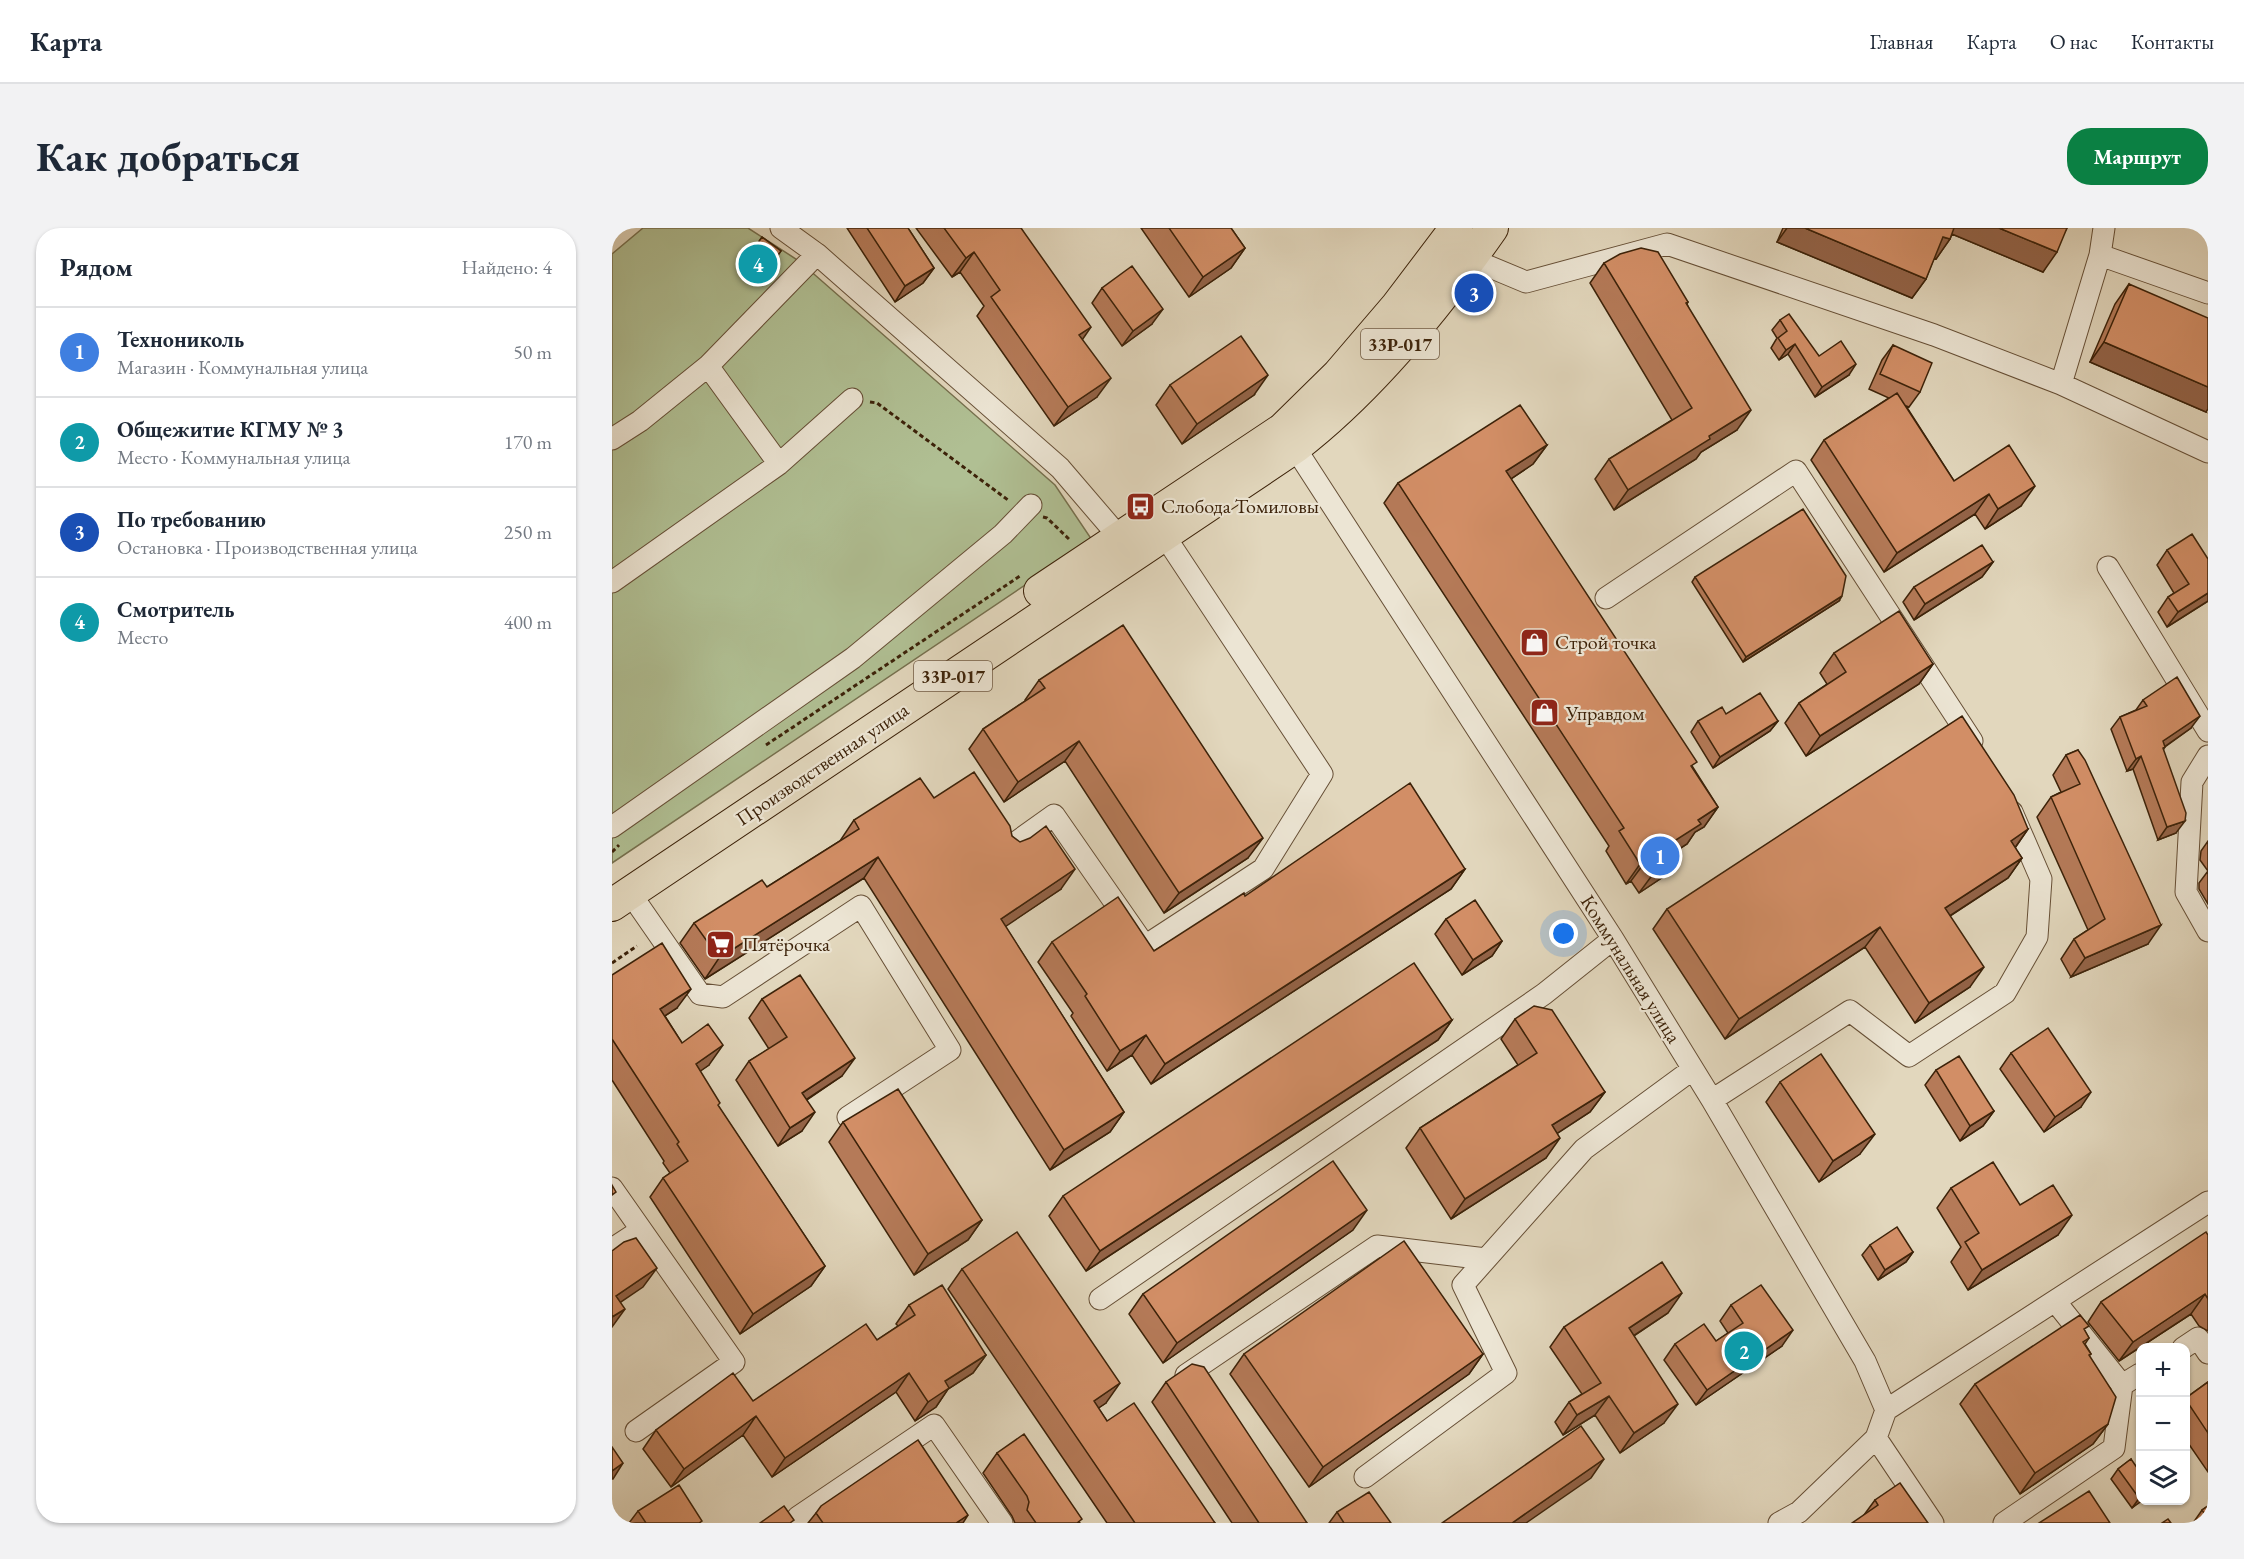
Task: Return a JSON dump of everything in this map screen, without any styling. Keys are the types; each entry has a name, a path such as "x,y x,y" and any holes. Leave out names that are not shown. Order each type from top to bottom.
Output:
{"highway":[{"name":"Производственная улица","path":"618,893 1164,535 1289,438 1397,306 1456,228"},
{"name":"Производственная улица","path":"618,893 1111,528 1289,438 1318,430 1367,383 1430,310 1471,259 1492,228"}],"street":[{"path":"781,228 817,254 1060,468 1111,528"},
{"path":"2061,384 2100,255 2104,228"},
{"path":"1471,259 1526,282 1671,236 2061,384 2208,452"},
{"path":"612,439 640,421 708,366 817,254"},
{"path":"2100,255 2208,293"},
{"path":"708,366 779,464"},
{"path":"612,582 779,464 852,399"},
{"name":"Коммунальная улица","path":"1289,438 1613,939 1712,1100 1865,1361 1886,1410"},
{"path":"1606,598 1796,471 1981,754"},
{"path":"612,827 854,658 1003,534 1027,509"},
{"path":"1008,848 1054,815 1144,946 1263,869 1322,774 1164,535"},
{"path":"2108,567 2208,731"},
{"path":"2208,756 2192,782 2186,892 2208,931"},
{"path":"1712,1100 1850,1011 1909,1056 2005,993 2037,937 2041,879 2004,794"},
{"path":"618,893 700,994 723,997 861,906 950,1050 848,1117"},
{"path":"1100,1299 1544,994 1613,939"},
{"path":"1365,1477 1506,1373 1463,1285 1584,1149 1693,1070"},
{"path":"612,1188 734,1362 636,1431"},
{"path":"1779,1523 1803,1517 1876,1437 1886,1410 2207,1204"},
{"path":"612,1250 641,1230"},
{"path":"1186,1375 1377,1246 1486,1259"},
{"path":"2004,1523 2114,1448 2122,1385 2055,1301"},
{"path":"2190,1343 2198,1338 2208,1353"},
{"path":"2122,1385 2136,1376"},
{"path":"794,1523 798,1517 934,1425 1002,1523"},
{"path":"1876,1437 1933,1523"}],"path":[{"path":"852,399 877,403 1027,509 1047,518 1071,541"},
{"path":"1065,545 1111,528"},
{"path":"758,750 1026,572"},
{"path":"612,963 637,946"}],"green space":[{"path":"643,228 748,228 799,261 1055,485 1092,540 612,863 612,254"}],"building":[{"path":"867,228 908,228 934,268 905,286"},
{"path":"944,228 1021,228 1091,327 1079,335 1111,378 1068,407 991,297 1000,290 974,252 966,258"},
{"path":"1169,228 1231,228 1245,248 1203,277"},
{"path":"1805,228 1954,228 1950,239 1943,237 1926,279"},
{"path":"1999,228 2067,228 2057,252"},
{"path":"762,237 781,251 767,270 749,256"},
{"path":"1641,248 1658,252 1751,410 1709,436 1710,439 1628,490 1609,459 1692,408 1604,263 1620,254"},
{"path":"1132,266 1163,309 1133,331 1102,288"},
{"path":"2129,284 2208,318 2208,387 2104,342"},
{"path":"1789,314 1819,356 1841,341 1856,364 1822,387 1795,344 1786,350 1778,338 1787,331 1780,320"},
{"path":"1241,336 1268,375 1197,424 1170,385"},
{"path":"1893,345 1932,363 1920,392 1880,374"},
{"path":"1897,393 1954,481 2009,445 2035,486 1998,509 1989,494 1897,553 1824,440"},
{"name":"Строй точка","path":"1520,405 1547,445 1506,471 1697,762 1691,766 1718,807 1698,820 1701,824 1668,845 1677,858 1653,874 1645,862 1640,864 1619,831 1624,828 1398,483"},
{"path":"1803,509 1846,576 1842,596 1746,657 1695,577"},
{"path":"2192,534 2208,559 2208,593 2178,612 2168,597 2189,584 2167,550"},
{"path":"1982,545 1993,562 1925,604 1914,587"},
{"path":"1899,611 1933,664 1820,736 1799,703 1846,672 1834,653"},
{"path":"1123,625 1263,838 1179,893 1079,741 1018,782 983,729 1045,688 1039,680"},
{"path":"2177,677 2200,716 2163,741 2165,747 2163,748 2186,813 2185,821 2167,827 2141,756 2136,759 2120,717 2147,706 2143,700"},
{"path":"1760,693 1778,721 1720,757 1698,721 1722,707 1726,714"},
{"path":"1962,716 2014,795 2028,829 2011,841 2022,858 1945,908 1984,967 1929,1003 1880,927 1739,1019 1667,909"},
{"path":"2078,750 2085,760 2161,925 2085,958 2074,939 2105,919 2051,797 2080,784 2066,755"},
{"path":"974,772 1010,826 1012,836 1020,842 1030,838 1046,826 1075,869 1001,919 1124,1112 1064,1150 878,857 719,958 694,923 762,880 767,887 859,829 854,820 920,778 934,798"},
{"path":"1410,783 1465,869 1165,1064 1146,1035 1120,1051 1085,996 1087,994 1052,942 1118,897 1154,951 1244,893 1245,896"},
{"path":"1475,900 1502,941 1473,960 1446,919"},
{"path":"662,943 691,989 660,1009 682,1043 708,1024 723,1045 696,1064 720,1103 718,1105 825,1266 753,1314 663,1178 688,1161 677,1144 679,1142 612,1039 612,975"},
{"path":"1414,963 1452,1020 1100,1251 1063,1196"},
{"path":"800,975 855,1058 802,1093 815,1112 790,1128 749,1061 787,1037 762,999"},
{"path":"1534,1006 1552,1010 1605,1092 1552,1125 1560,1138 1465,1199 1420,1128 1537,1053 1515,1019"},
{"path":"2048,1028 2091,1092 2055,1117 2011,1053"},
{"path":"1821,1054 1875,1134 1833,1161 1780,1082"},
{"path":"1959,1056 1994,1111 1970,1126 1936,1070"},
{"path":"898,1089 982,1220 928,1254 843,1122"},
{"path":"1333,1161 1367,1210 1177,1343 1143,1294"},
{"path":"1993,1162 2020,1205 2053,1185 2072,1215 1982,1270 1965,1242 1979,1233 1951,1188"},
{"path":"1897,1227 1913,1252 1885,1270 1870,1245"},
{"path":"1017,1232 1120,1383 1094,1401 1107,1421 1134,1403 1215,1523 1135,1523 962,1269"},
{"path":"2206,1232 2208,1235 2208,1299 2205,1294 2133,1342 2101,1302"},
{"path":"636,1238 657,1268 616,1296 625,1309 612,1317 612,1251 624,1242"},
{"path":"1404,1241 1483,1354 1323,1467 1244,1354"},
{"path":"1662,1262 1682,1293 1629,1328 1678,1404 1634,1433 1609,1396 1577,1415 1569,1402 1601,1383 1564,1327"},
{"path":"942,1285 986,1355 945,1381 949,1388 928,1402 909,1373 785,1458 756,1416 684,1469 656,1430 733,1373 753,1401 866,1324 877,1340 915,1315 909,1305"},
{"path":"1761,1285 1793,1330 1707,1390 1675,1344 1704,1324 1716,1341 1743,1323 1731,1305"},
{"path":"2080,1315 2089,1326 2084,1329 2089,1338 2083,1342 2116,1397 2108,1424 2035,1473 1975,1384"},
{"path":"1192,1364 1204,1367 1307,1523 1259,1523 1166,1382"},
{"path":"2208,1382 2208,1433 2190,1406 2190,1395"},
{"path":"1581,1426 1604,1459 1512,1523 1442,1523"},
{"path":"1024,1434 1082,1519 1077,1523 1036,1523 1027,1510 1029,1502 1027,1496 997,1453"},
{"path":"918,1440 968,1515 956,1523 823,1523 816,1513 821,1506"},
{"path":"612,1447 623,1463 612,1471"},
{"path":"2131,1459 2136,1466 2136,1494 2118,1469"},
{"path":"1900,1483 1928,1523 1852,1523 1878,1505 1875,1500"},
{"path":"679,1485 702,1521 699,1523 646,1523 638,1511"},
{"path":"2089,1491 2110,1523 2039,1523"},
{"path":"1369,1492 1391,1523 1344,1523 1337,1512"},
{"path":"784,1506 794,1520 790,1523 760,1523"},
{"path":"2208,1506 2208,1519 2202,1510"}],"place":[{"name":"Смотритель","path":"758,264"},
{"name":"По требованию","path":"1474,293"},
{"name":"Слобода Томиловы","path":"1140,506"},
{"name":"Строй точка","path":"1534,642"},
{"name":"Управдом","path":"1545,713"},
{"name":"Технониколь","path":"1660,856"},
{"name":"Пятёрочка","path":"721,944"},
{"name":"Общежитие КГМУ № 3","path":"1744,1351"}]}
